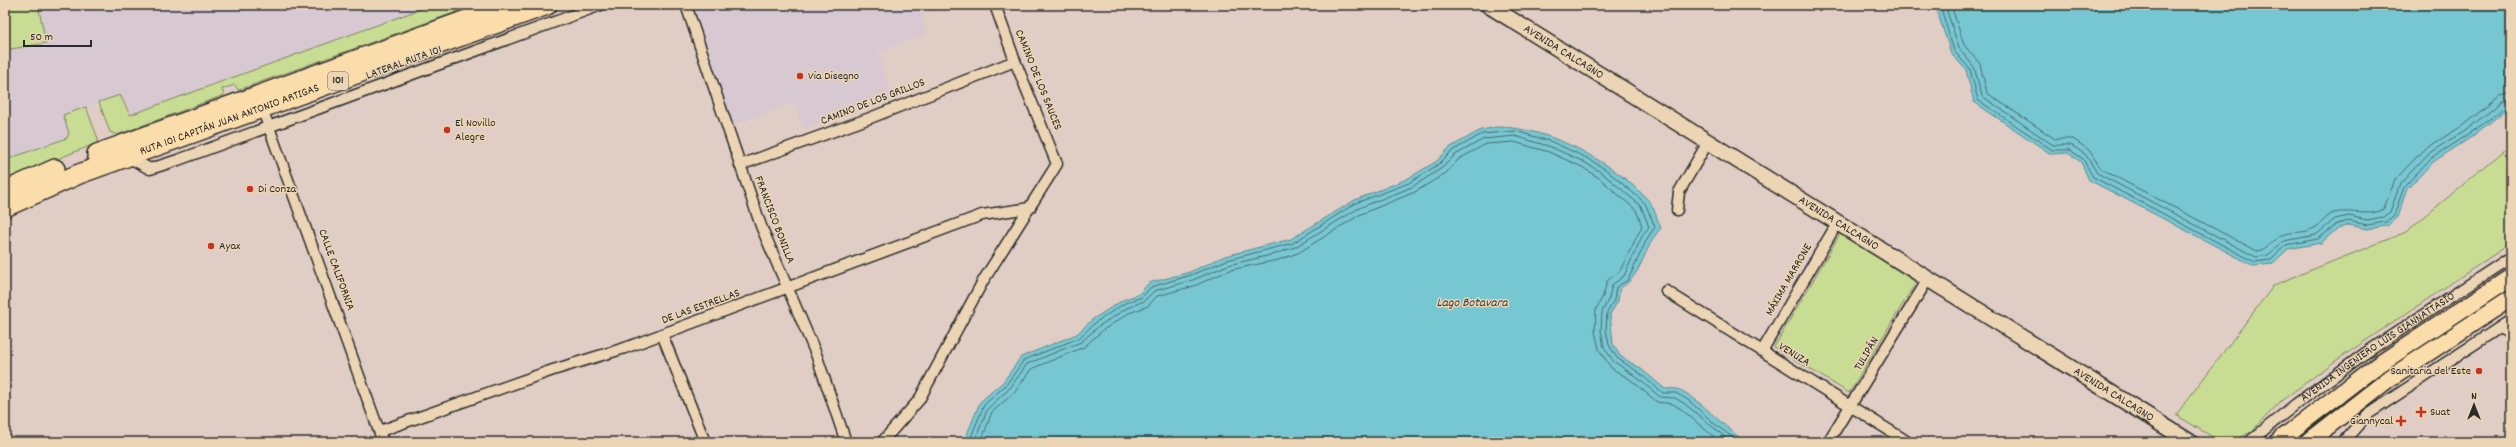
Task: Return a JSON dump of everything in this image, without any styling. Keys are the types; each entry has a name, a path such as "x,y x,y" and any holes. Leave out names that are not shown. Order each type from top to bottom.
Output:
{"highway":[{"name":"RUTA 101 CAPITÁN JUAN ANTONIO ARTIGAS","path":"5,191 54,170 508,5"},
{"name":"RUTA 101 CAPITÁN JUAN ANTONIO ARTIGAS","path":"5,207 61,181 547,5"}],"main road":[{"name":"AVENIDA INGENIERO LUIS GIANNATTASIO","path":"2277,442 2374,367 2511,277"},
{"path":"2308,442 2390,378 2511,298"}],"street":[{"name":"LATERAL RUTA 101","path":"128,157 150,169 601,5"},
{"name":"FRANCISCO BONILLA","path":"686,5 772,255 789,288 816,354 846,442"},
{"name":"CAMINO DE LOS SAUCES","path":"995,5 1015,61 1058,164 1030,208"},
{"name":"AVENIDA CALCAGNO","path":"1488,5 2190,442"},
{"name":"CAMINO DE LOS GRILLOS","path":"740,165 870,118 1015,61"},
{"path":"319,88 338,100"},
{"name":"CALLE CALIFORNIA","path":"262,108 270,126 383,442"},
{"path":"1677,210 1679,192 1708,142"},
{"path":"882,442 919,400 983,281 1030,208"},
{"name":"DE LAS ESTRELLAS","path":"380,431 553,370 662,334 982,215 1030,208"},
{"name":"MÁXIMA MARRONE","path":"1762,351 1838,222"},
{"name":"AVENIDA INGENIERO LUIS GIANNATTASIO","path":"2249,442 2296,404 2364,354 2511,257"},
{"name":"TULIPÁN","path":"1828,442 1928,279"},
{"name":"VENUZA","path":"1666,291 1908,442"},
{"path":"2343,442 2368,414 2511,320"},
{"path":"2498,328 2511,334"},
{"path":"662,334 705,442"}],"shaded area":[{"path":"5,5 432,5 129,115 120,95 64,115 70,133 67,138 5,160"},
{"name":"Via Disegno","path":"691,5 947,5 928,11 921,18 927,34 877,52 893,99 803,129 796,107 792,102 733,125"}],"green space":[{"path":"5,5 38,5 46,43 5,50"},
{"path":"432,5 476,5 238,90 235,85 222,89 224,95 117,135 110,132 99,102 120,95 130,115"},
{"path":"86,107 98,139 97,143 5,180 5,160 67,138 69,133 63,115"},
{"path":"2511,145 2511,243 2334,362 2281,401 2251,432 2231,442 2221,442 2176,415 2274,285 2406,232"},
{"path":"1840,234 1916,282 1849,393 1774,347"},
{"path":"2511,282 2511,292 2314,429 2300,442 2286,442 2307,424"}],"water":[{"path":"1935,5 2511,5 2511,106 2470,138 2433,162 2407,189 2397,217 2387,226 2367,229 2349,225 2338,228 2321,243 2288,249 2272,264 2254,266 2089,180 2081,162 2068,153 2051,154 1974,102 1966,70 1951,53"},
{"name":"Lago Botavara","path":"1497,127 1538,133 1579,149 1599,160 1617,173 1634,186 1648,200 1654,209 1661,228 1655,236 1633,277 1628,283 1620,288 1618,301 1610,314 1613,344 1620,356 1641,369 1665,389 1676,389 1685,392 1730,430 1747,442 964,442 980,402 1003,382 1021,357 1077,334 1093,319 1123,300 1139,294 1149,283 1190,272 1225,256 1291,239 1355,200 1407,179 1437,161 1449,148 1481,130"}],"place":[{"name":"Via Disegno","path":"800,76"},
{"name":"El Novillo Alegre","path":"447,130"},
{"name":"Di Conza","path":"250,189"},
{"name":"Ayax","path":"211,246"},
{"name":"Sanitaria del Este","path":"2479,371"},
{"name":"Suat","path":"2421,412"},
{"name":"Giannycal","path":"2401,421"}]}
